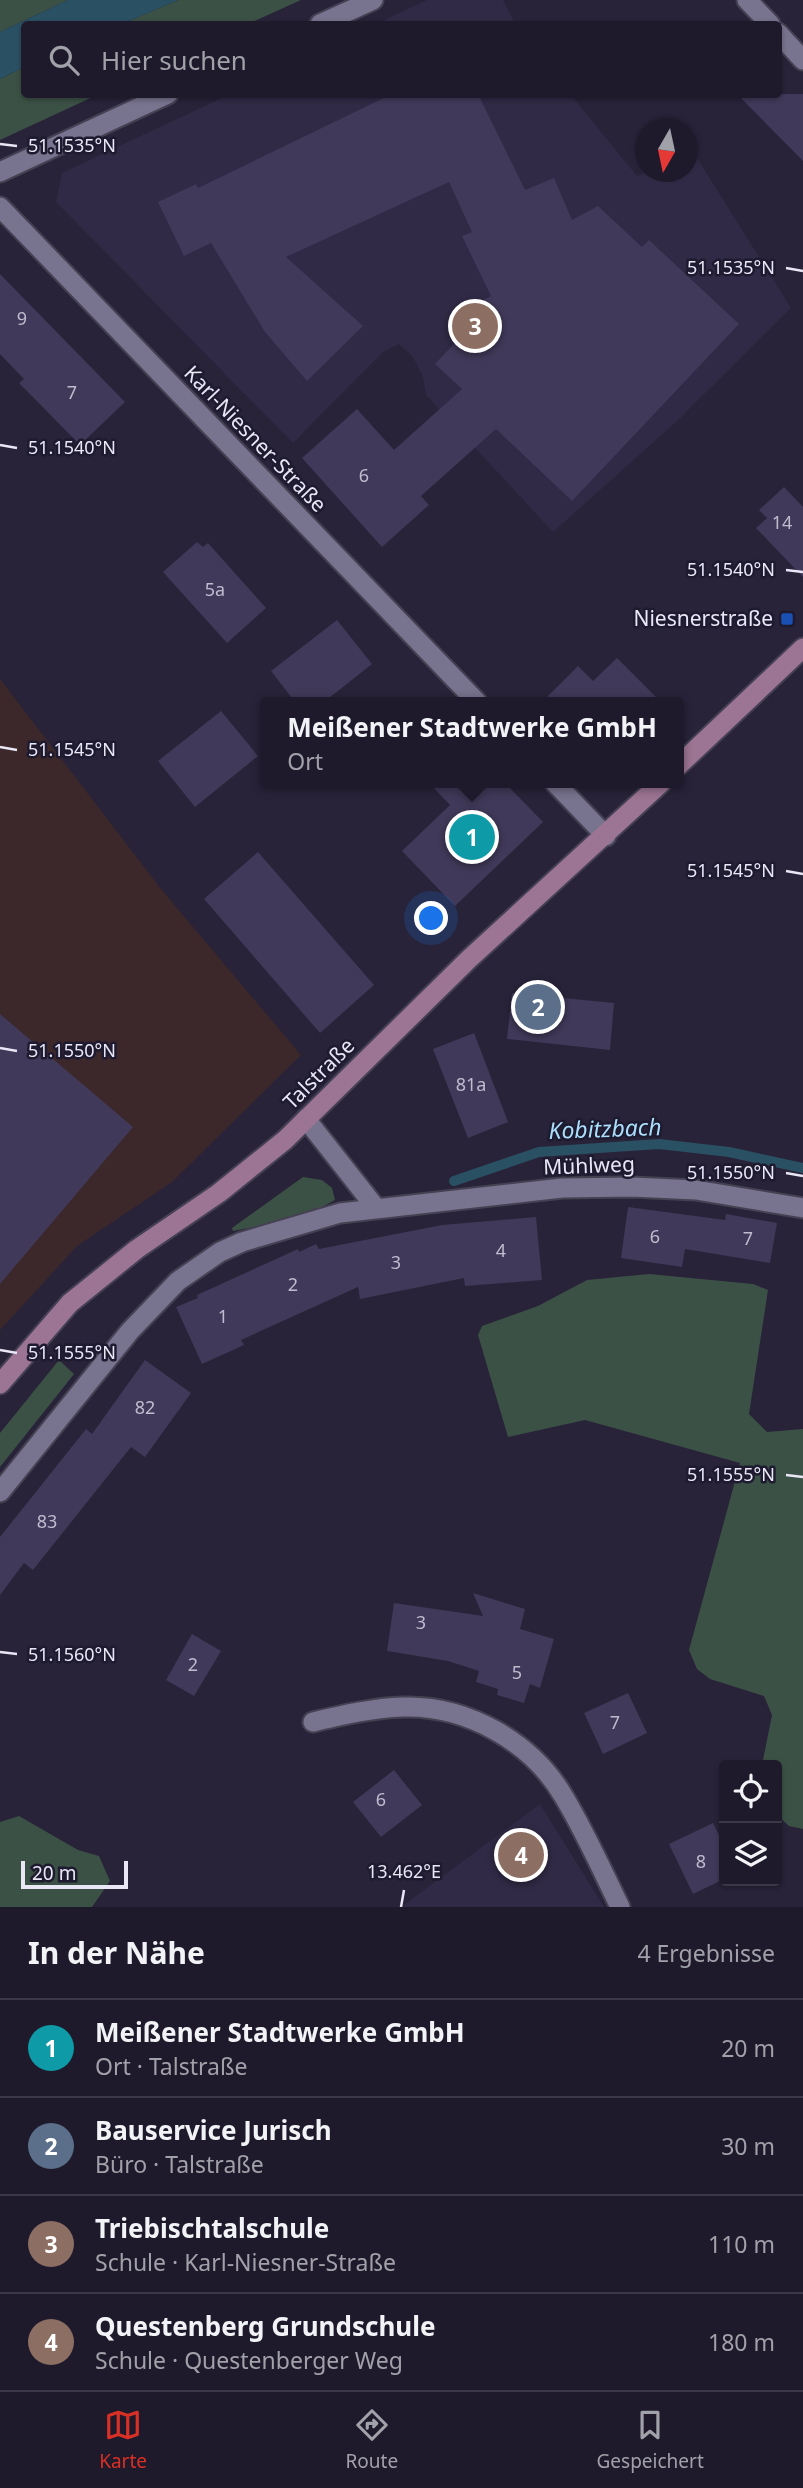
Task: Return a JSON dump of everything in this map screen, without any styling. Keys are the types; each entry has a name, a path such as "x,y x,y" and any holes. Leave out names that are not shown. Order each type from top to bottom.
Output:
{"main road":[{"path":"684,760 803,648"},
{"name":"Talstraße","path":"0,1384 70,1303 137,1249 252,1168 306,1119 469,959 656,788"}],"street":[{"path":"327,21 373,0"},
{"path":"747,0 767,21"},
{"path":"782,36 803,60"},
{"path":"0,172 159,98"},
{"name":"Karl-Niesner-Straße","path":"0,207 472,697"},
{"path":"560,788 606,835"},
{"path":"306,1119 376,1208"},
{"name":"Mühlweg","path":"0,1492 130,1331 178,1280 220,1252 302,1223 340,1213 562,1188 632,1186 696,1190 803,1208"},
{"path":"313,1722 356,1712 405,1707 447,1712 495,1728 530,1753 563,1795 620,1907"}],"shaded area":[{"path":"427,0 503,0 514,21 382,21"},
{"path":"222,98 573,98 635,174 635,182 698,182 698,160 791,308 676,422 553,532 426,395 423,377 413,357 399,344 383,352 293,443 56,202 62,173"},
{"path":"0,679 161,889 301,1055 172,1182 77,1246 0,1330"},
{"path":"540,1804 604,1907 401,1907"}],"green space":[{"path":"0,0 68,0 21,21 0,32"},
{"path":"178,0 301,0 255,21 129,21"},
{"path":"21,68 21,98 91,98 0,140 0,79"},
{"path":"303,1177 322,1180 332,1188 335,1200 301,1218 233,1231 232,1228"},
{"path":"649,1274 753,1284 768,1290 749,1414 767,1432 803,1429 803,1829 789,1826 782,1820 782,1760 763,1760 772,1715 764,1696 710,1679 697,1669 689,1650 740,1463 585,1420 508,1437 478,1335 482,1326 538,1306 587,1280"},
{"path":"59,1360 74,1374 0,1467 0,1433"},
{"path":"19,1816 78,1850 99,1856 110,1881 92,1907 0,1907 0,1822"}],"water":[{"path":"68,0 178,0 129,21 23,21"},
{"path":"21,22 21,68 0,79 0,32"}],"building":[{"path":"782,94 803,94 803,161 741,98 782,98"},
{"path":"384,98 480,98 525,190 554,178 572,220 598,206 642,247 649,240 739,324 572,501 496,429 421,496 429,505 382,547 302,458 357,409 394,450 462,389 435,364 468,329 459,312 491,296 462,236 472,232 449,182 286,257 363,326 307,381 265,332 211,243 184,256 158,202 196,184 198,188"},
{"path":"0,274 125,402 80,445 19,383 24,379 0,354"},
{"path":"784,487 803,507 803,577 756,528 767,518 759,510"},
{"path":"197,542 203,547 208,543 266,608 227,643 163,572"},
{"path":"337,620 372,664 330,697 291,697 271,671"},
{"path":"617,658 656,697 547,697 578,666 593,681"},
{"path":"221,711 258,756 195,807 158,761"},
{"path":"434,788 510,788 543,822 455,906 402,851 450,805"},
{"path":"258,852 374,985 320,1033 204,899"},
{"path":"512,993 614,1003 610,1050 507,1039"},
{"path":"0,1014 133,1127 0,1284"},
{"path":"474,1033 508,1122 468,1138 433,1049"},
{"path":"628,1207 725,1220 726,1214 777,1223 770,1263 685,1249 682,1267 621,1258"},
{"path":"536,1217 542,1280 465,1286 464,1278 360,1299 358,1287 241,1340 244,1345 202,1364 176,1307 298,1249 299,1252 316,1244 319,1249 442,1225"},
{"path":"145,1360 191,1393 145,1457 131,1447 33,1570 24,1563 0,1595 0,1537 86,1429 92,1434"},
{"path":"473,1593 525,1609 520,1629 554,1639 540,1688 530,1684 524,1703 497,1695 498,1689 476,1682 479,1671 448,1661 387,1651 394,1603 483,1616"},
{"path":"192,1634 221,1651 194,1696 166,1680"},
{"path":"628,1693 647,1733 603,1754 584,1713"},
{"path":"394,1770 422,1805 381,1837 353,1802"},
{"path":"713,1823 719,1835 719,1881 693,1894 669,1844"}],"waterway":[{"name":"Kobitzbach","path":"454,1181 539,1152 659,1144 729,1152 803,1168"}],"place":[{"name":"Triebischtalschule","path":"475,326"},
{"name":"Niesnerstraße","path":"787,619"},
{"name":"Meißener Stadtwerke GmbH","path":"472,837"},
{"name":"Bauservice Jurisch","path":"538,1007"},
{"name":"Questenberg Grundschule","path":"521,1855"}]}
